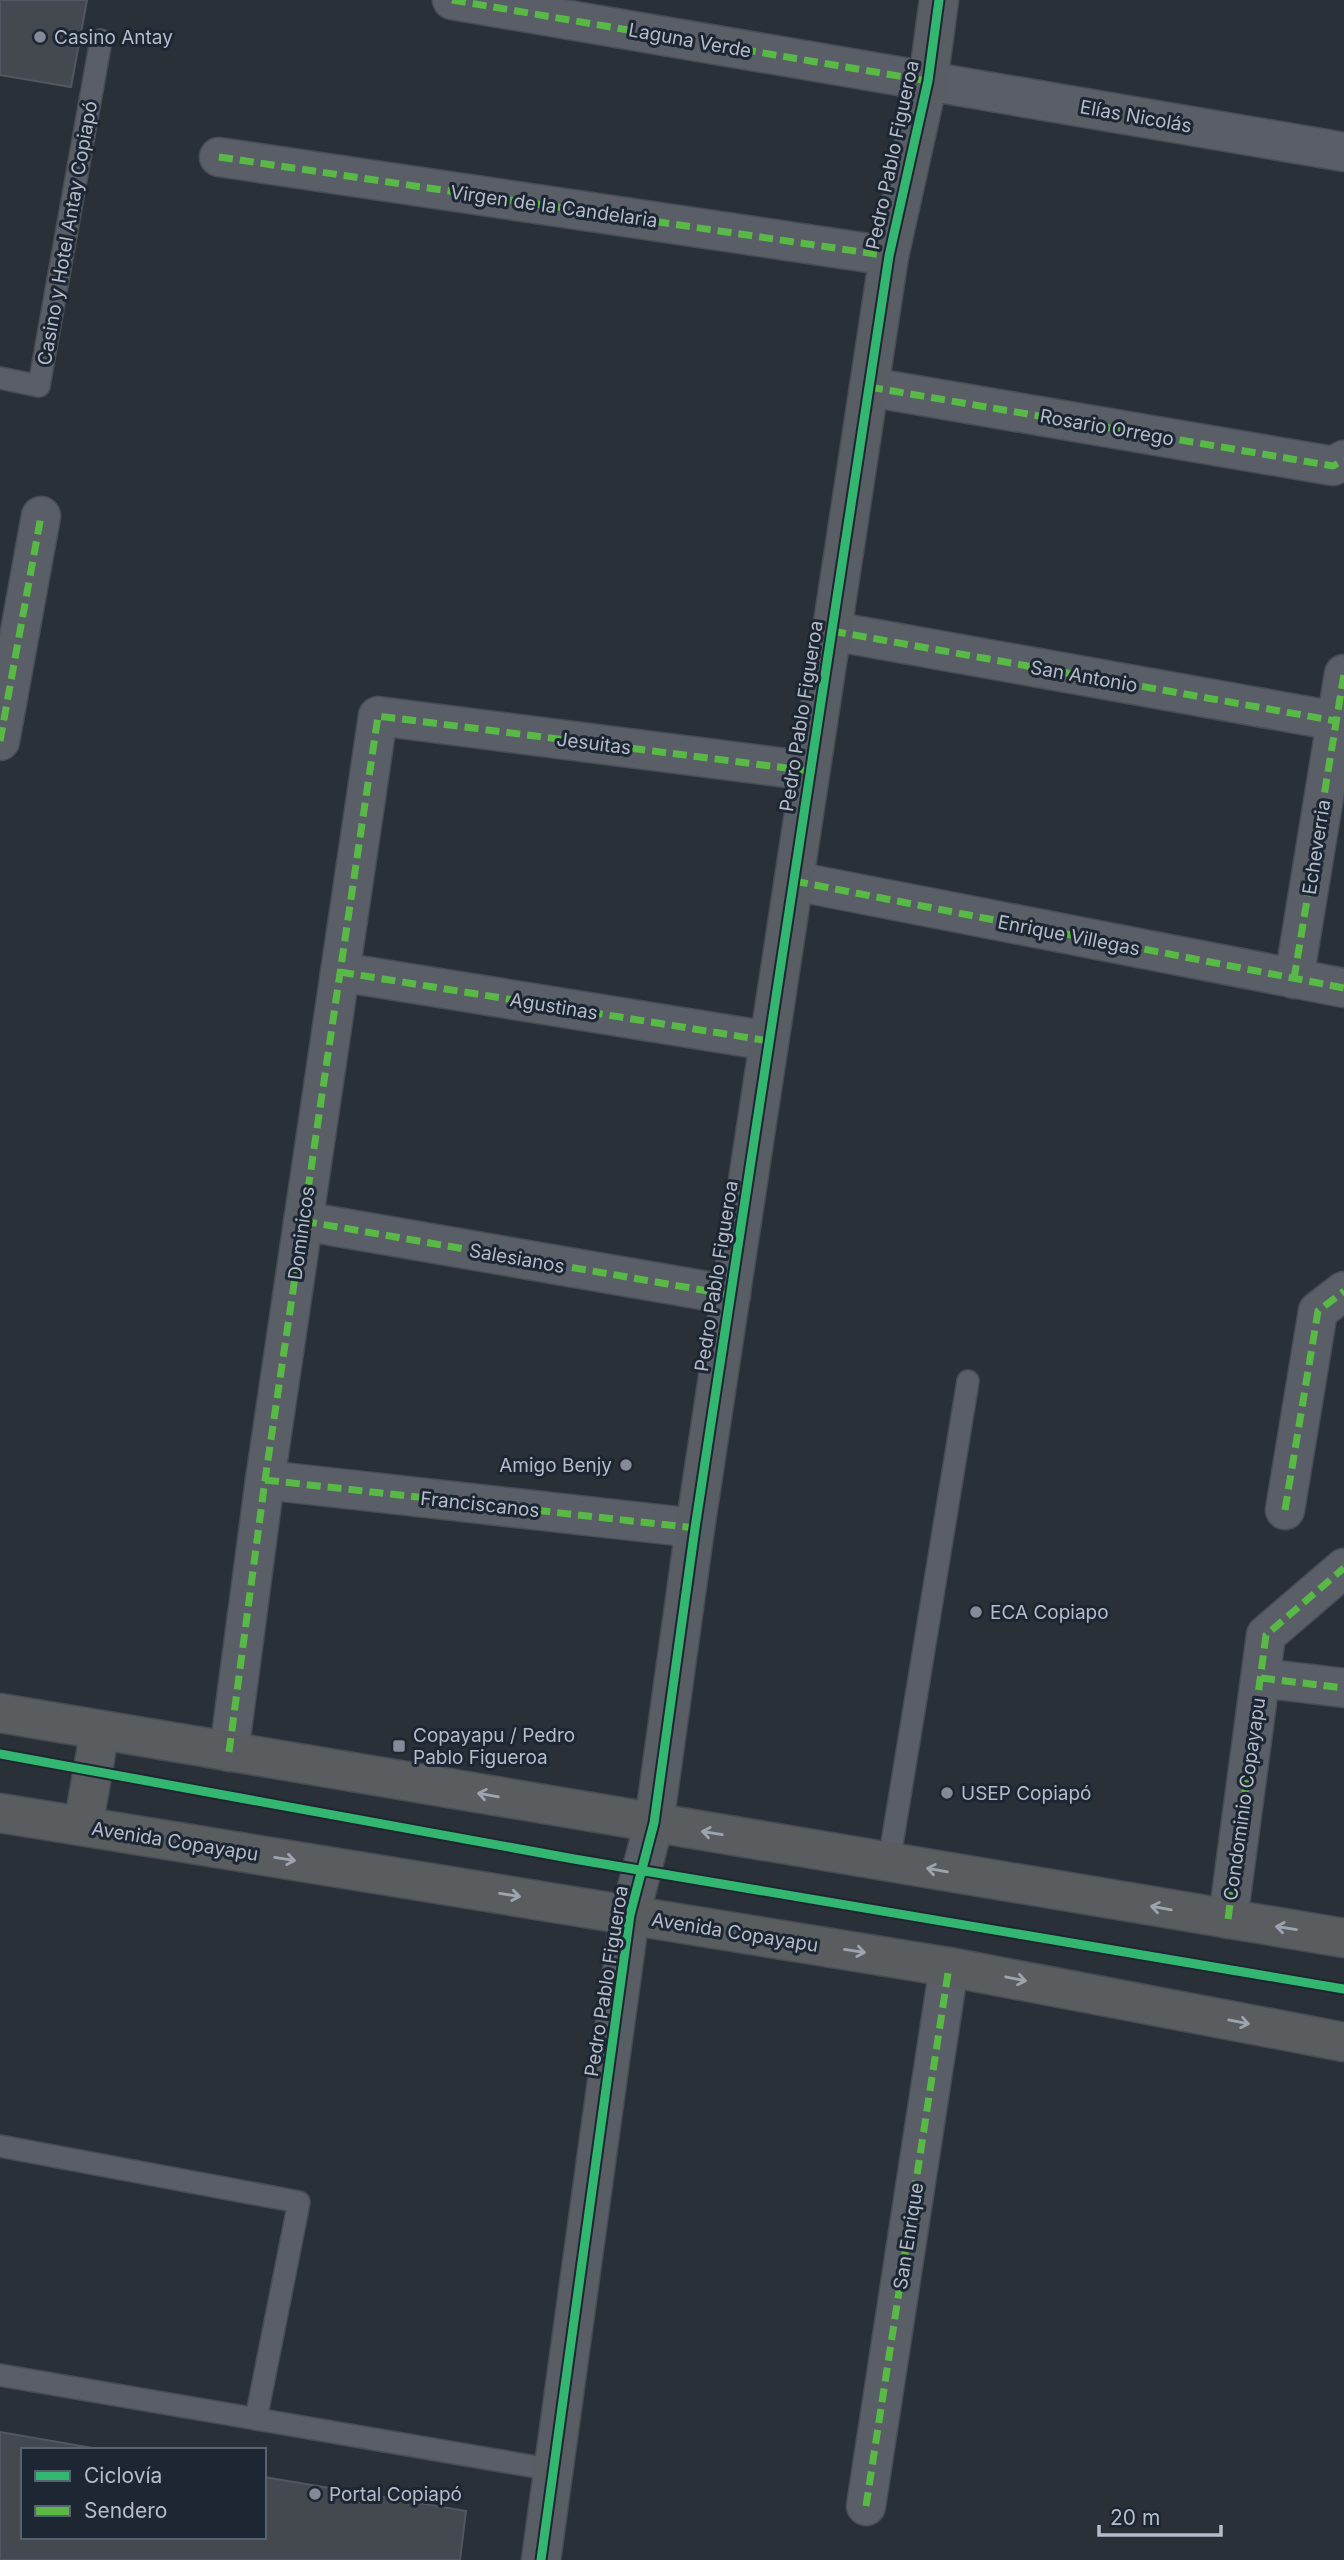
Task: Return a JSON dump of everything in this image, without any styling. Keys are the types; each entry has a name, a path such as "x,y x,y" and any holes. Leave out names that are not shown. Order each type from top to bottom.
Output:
{"highway":[{"path":"0,1713 1344,1938"},
{"path":"83,1826 100,1730"},
{"name":"Avenida Copayapu","path":"0,1813 949,1967 1344,2042"}],"street":[{"name":"Laguna Verde","path":"452,0 928,81"},
{"name":"Pedro Pablo Figueroa","path":"541,2560 630,1915 654,1823 695,1528 889,256 928,81 939,0"},
{"name":"Elías Nicolás","path":"928,81 1344,152"},
{"name":"Virgen de la Candelaria","path":"219,157 889,256"},
{"name":"Rosario Orrego","path":"869,387 1333,466 1344,460"},
{"path":"0,741 41,516"},
{"name":"San Antonio","path":"832,631 1336,721"},
{"name":"Echeverria","path":"1294,979 1344,674"},
{"name":"Jesuitas","path":"378,716 810,771"},
{"name":"Dominicos","path":"229,1752 265,1480 378,716"},
{"name":"Enrique Villegas","path":"794,881 1344,988"},
{"name":"Agustinas","path":"340,972 769,1041"},
{"name":"Salesianos","path":"303,1222 731,1294"},
{"path":"1285,1510 1318,1311 1344,1291"},
{"name":"Franciscanos","path":"265,1480 695,1528"},
{"name":"Condominio Copayapu","path":"1228,1919 1266,1635 1344,1568"},
{"name":"Condominio Copayapu","path":"1261,1678 1344,1688"},
{"name":"San Enrique","path":"866,2506 949,1967"}],"lane":[{"name":"Casino y Hotel Antay Copiapó","path":"0,378 39,386 101,40"},
{"path":"889,1862 968,1381"},
{"path":"0,2146 299,2202 256,2419"},
{"path":"0,2375 554,2470"}],"building":[{"name":"Casino Antay","path":"0,0 87,0 71,87 0,75"},
{"name":"Portal Copiapó","path":"0,2432 92,2448 21,2448 21,2539 266,2539 266,2477 466,2511 460,2560 0,2560"}],"marked path":[{"path":"452,0 928,81"},
{"path":"219,157 889,256"},
{"path":"869,387 1333,466 1344,460"},
{"path":"0,741 41,516"},
{"path":"832,631 1336,721"},
{"path":"1294,979 1344,674"},
{"path":"229,1752 265,1480 378,716 810,771"},
{"path":"794,881 1344,988"},
{"path":"340,972 769,1041"},
{"path":"303,1221 731,1295"},
{"path":"1285,1510 1318,1311 1344,1291"},
{"path":"265,1480 695,1528"},
{"path":"1228,1919 1266,1635 1344,1568"},
{"path":"1261,1678 1344,1688"},
{"path":"866,2506 949,1967"}],"cycle path":[{"path":"541,2560 630,1915 654,1823 695,1528 889,256 928,81 939,0"},
{"path":"0,1754 574,1859 1344,1989"}],"place":[{"name":"Casino Antay","path":"40,37"},
{"name":"Amigo Benjy","path":"626,1465"},
{"name":"ECA Copiapo","path":"976,1612"},
{"name":"Copayapu / Pedro Pablo Figueroa","path":"399,1746"},
{"name":"USEP Copiapó","path":"947,1793"},
{"name":"Portal Copiapó","path":"315,2494"}]}
